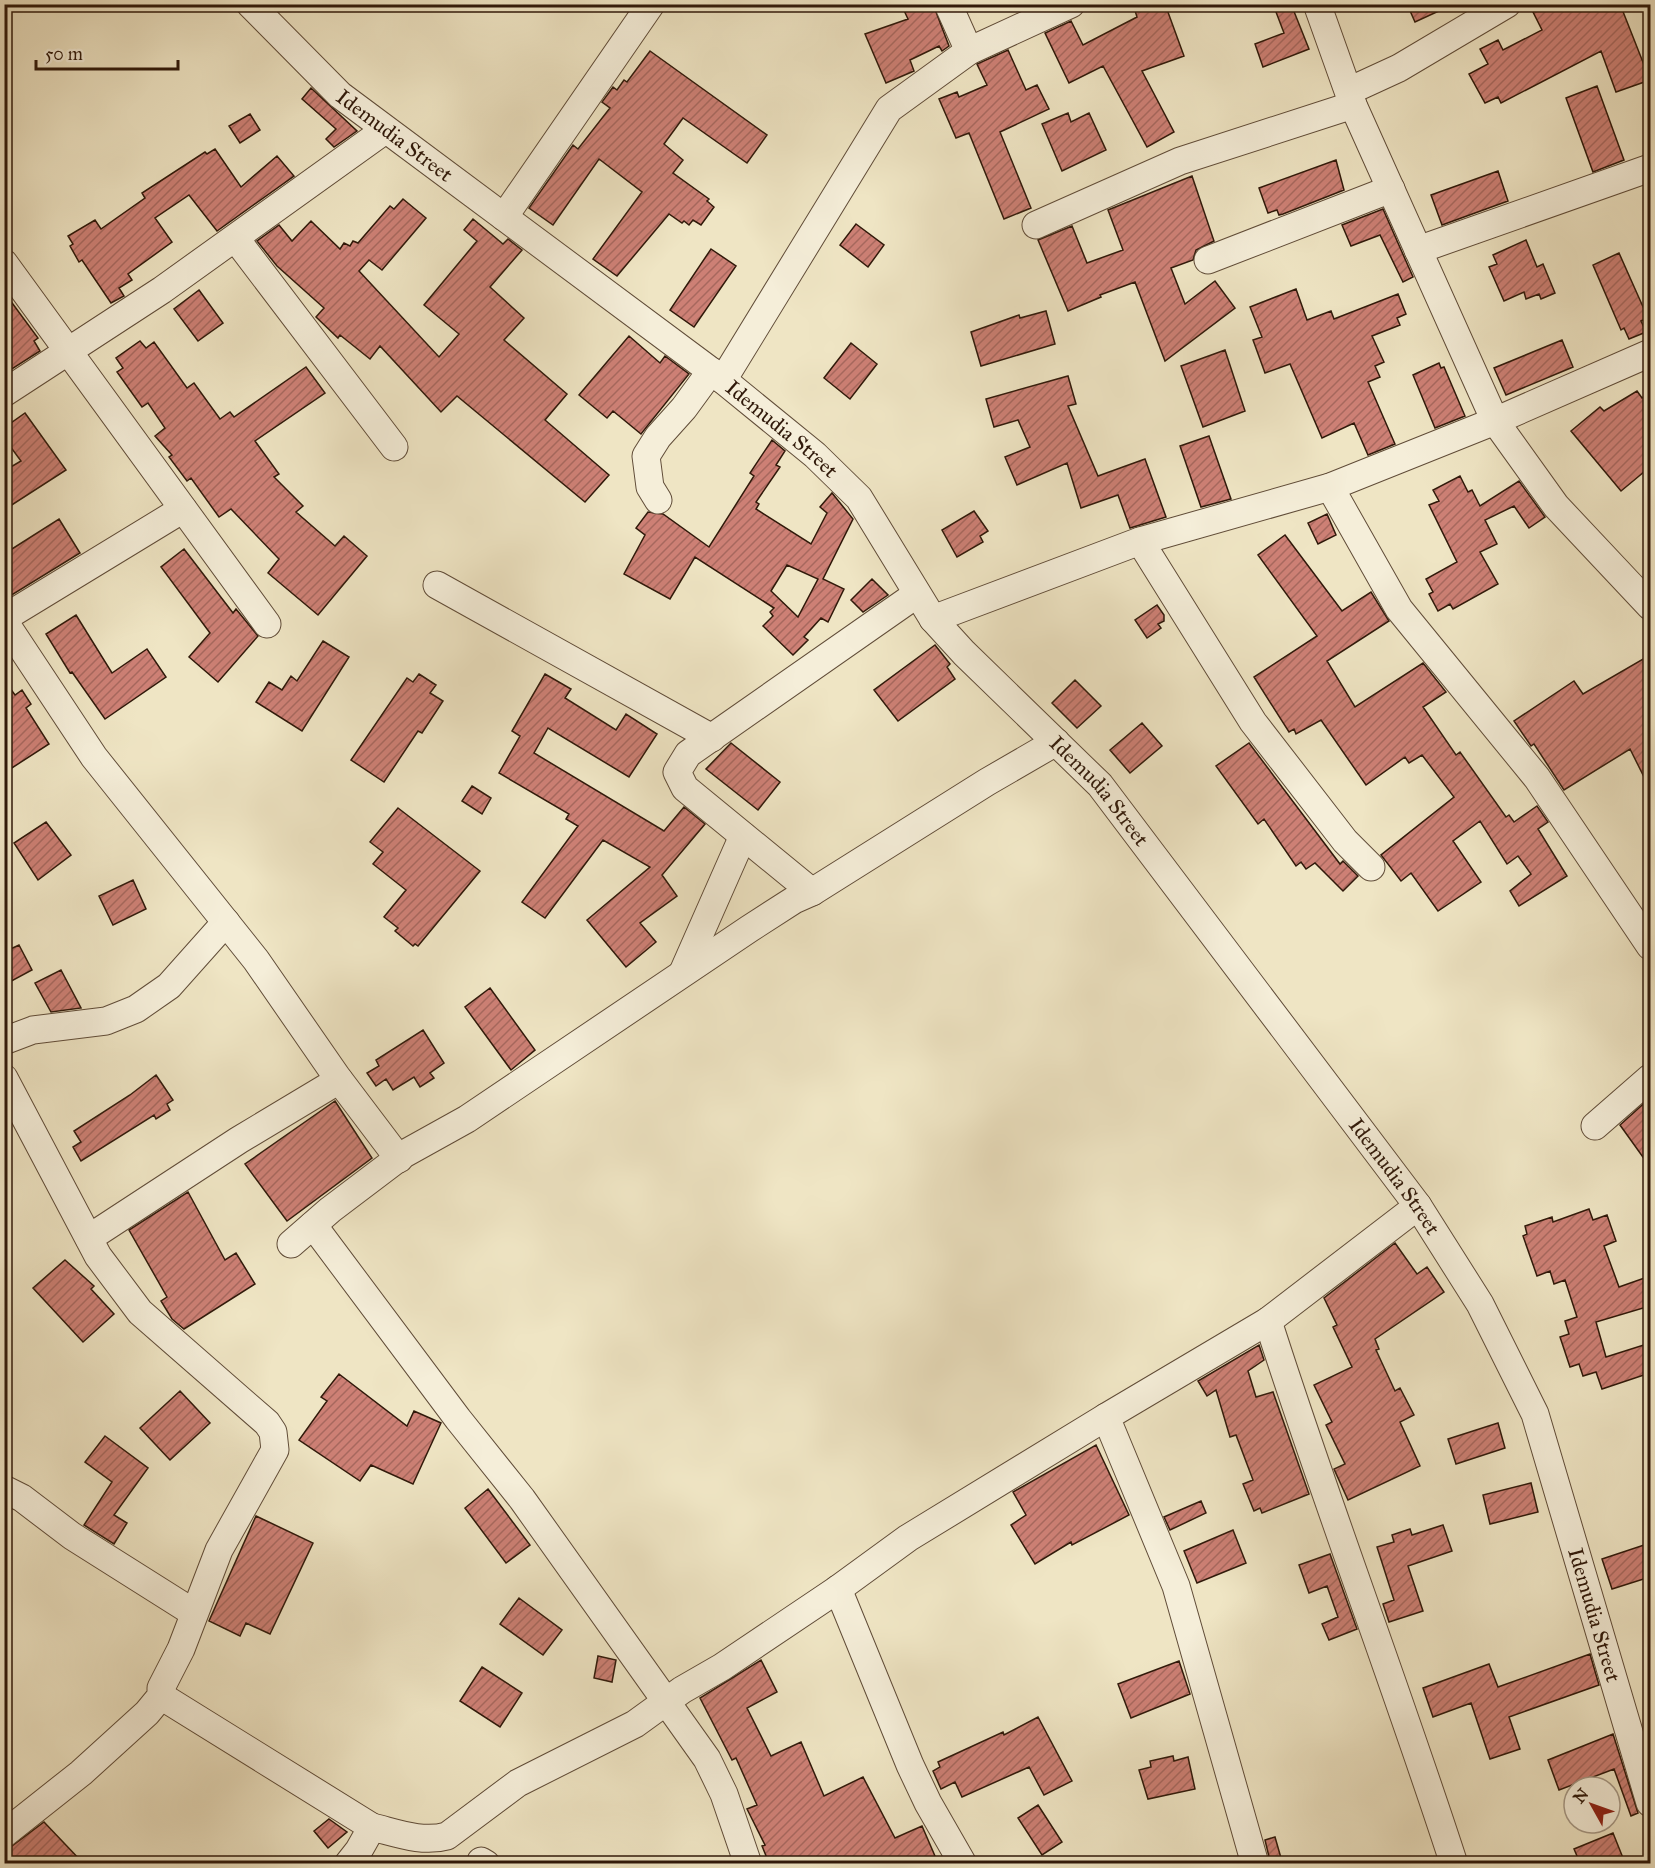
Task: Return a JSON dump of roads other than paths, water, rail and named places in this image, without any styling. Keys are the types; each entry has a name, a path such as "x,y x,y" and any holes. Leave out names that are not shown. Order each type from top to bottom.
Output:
{"street":[{"name":"Idemudia Street","path":"250,4 340,95 717,375 815,455 859,498 933,619 1100,785 1418,1206 1480,1304 1535,1414 1650,1803"},
{"path":"504,217 651,4"},
{"path":"948,4 969,51"},
{"path":"658,500 650,487 646,456 658,437 717,375 889,109 969,51 1071,4"},
{"path":"1317,4 1351,98 1495,421 1556,506 1650,606"},
{"path":"1036,225 1180,161 1351,98 1507,4"},
{"path":"4,393 69,352 236,238 385,130"},
{"path":"1418,250 1650,168"},
{"path":"1208,260 1391,189"},
{"path":"236,238 394,447"},
{"path":"4,263 267,624"},
{"path":"933,619 1140,541 1330,487 1495,421 1650,353"},
{"path":"1330,487 1399,609 1537,778 1650,946"},
{"path":"183,509 4,620 93,757 256,960 339,1080 399,1159"},
{"path":"1140,541 1253,722 1345,841 1371,867"},
{"path":"437,585 712,738"},
{"path":"812,892 679,781 677,772 681,761 916,594"},
{"path":"291,1244 337,1204 399,1159 467,1119 683,972 794,900 812,892 987,782 1056,742"},
{"path":"683,972 743,836"},
{"path":"4,1041 33,1030 106,1022 136,1009 169,986 226,922"},
{"path":"4,1078 98,1256 140,1312 256,1411 273,1432 274,1450 219,1550 181,1649 161,1688 161,1696 147,1713 81,1773 4,1833"},
{"path":"1595,1126 1650,1078"},
{"path":"89,1238 239,1140 339,1080"},
{"path":"161,1696 372,1827 416,1837 434,1839 447,1836 518,1783 635,1724 838,1589 908,1538 1268,1321 1418,1206"},
{"path":"313,1226 458,1419 522,1499 707,1759 724,1794 748,1863"},
{"path":"1268,1321 1346,1555 1411,1732 1454,1863"},
{"path":"1106,1417 1176,1586 1255,1863"},
{"path":"4,1489 22,1498 72,1536 194,1612"},
{"path":"838,1589 910,1765 928,1803 963,1863"},
{"path":"348,1863 359,1850 372,1827"}]}
